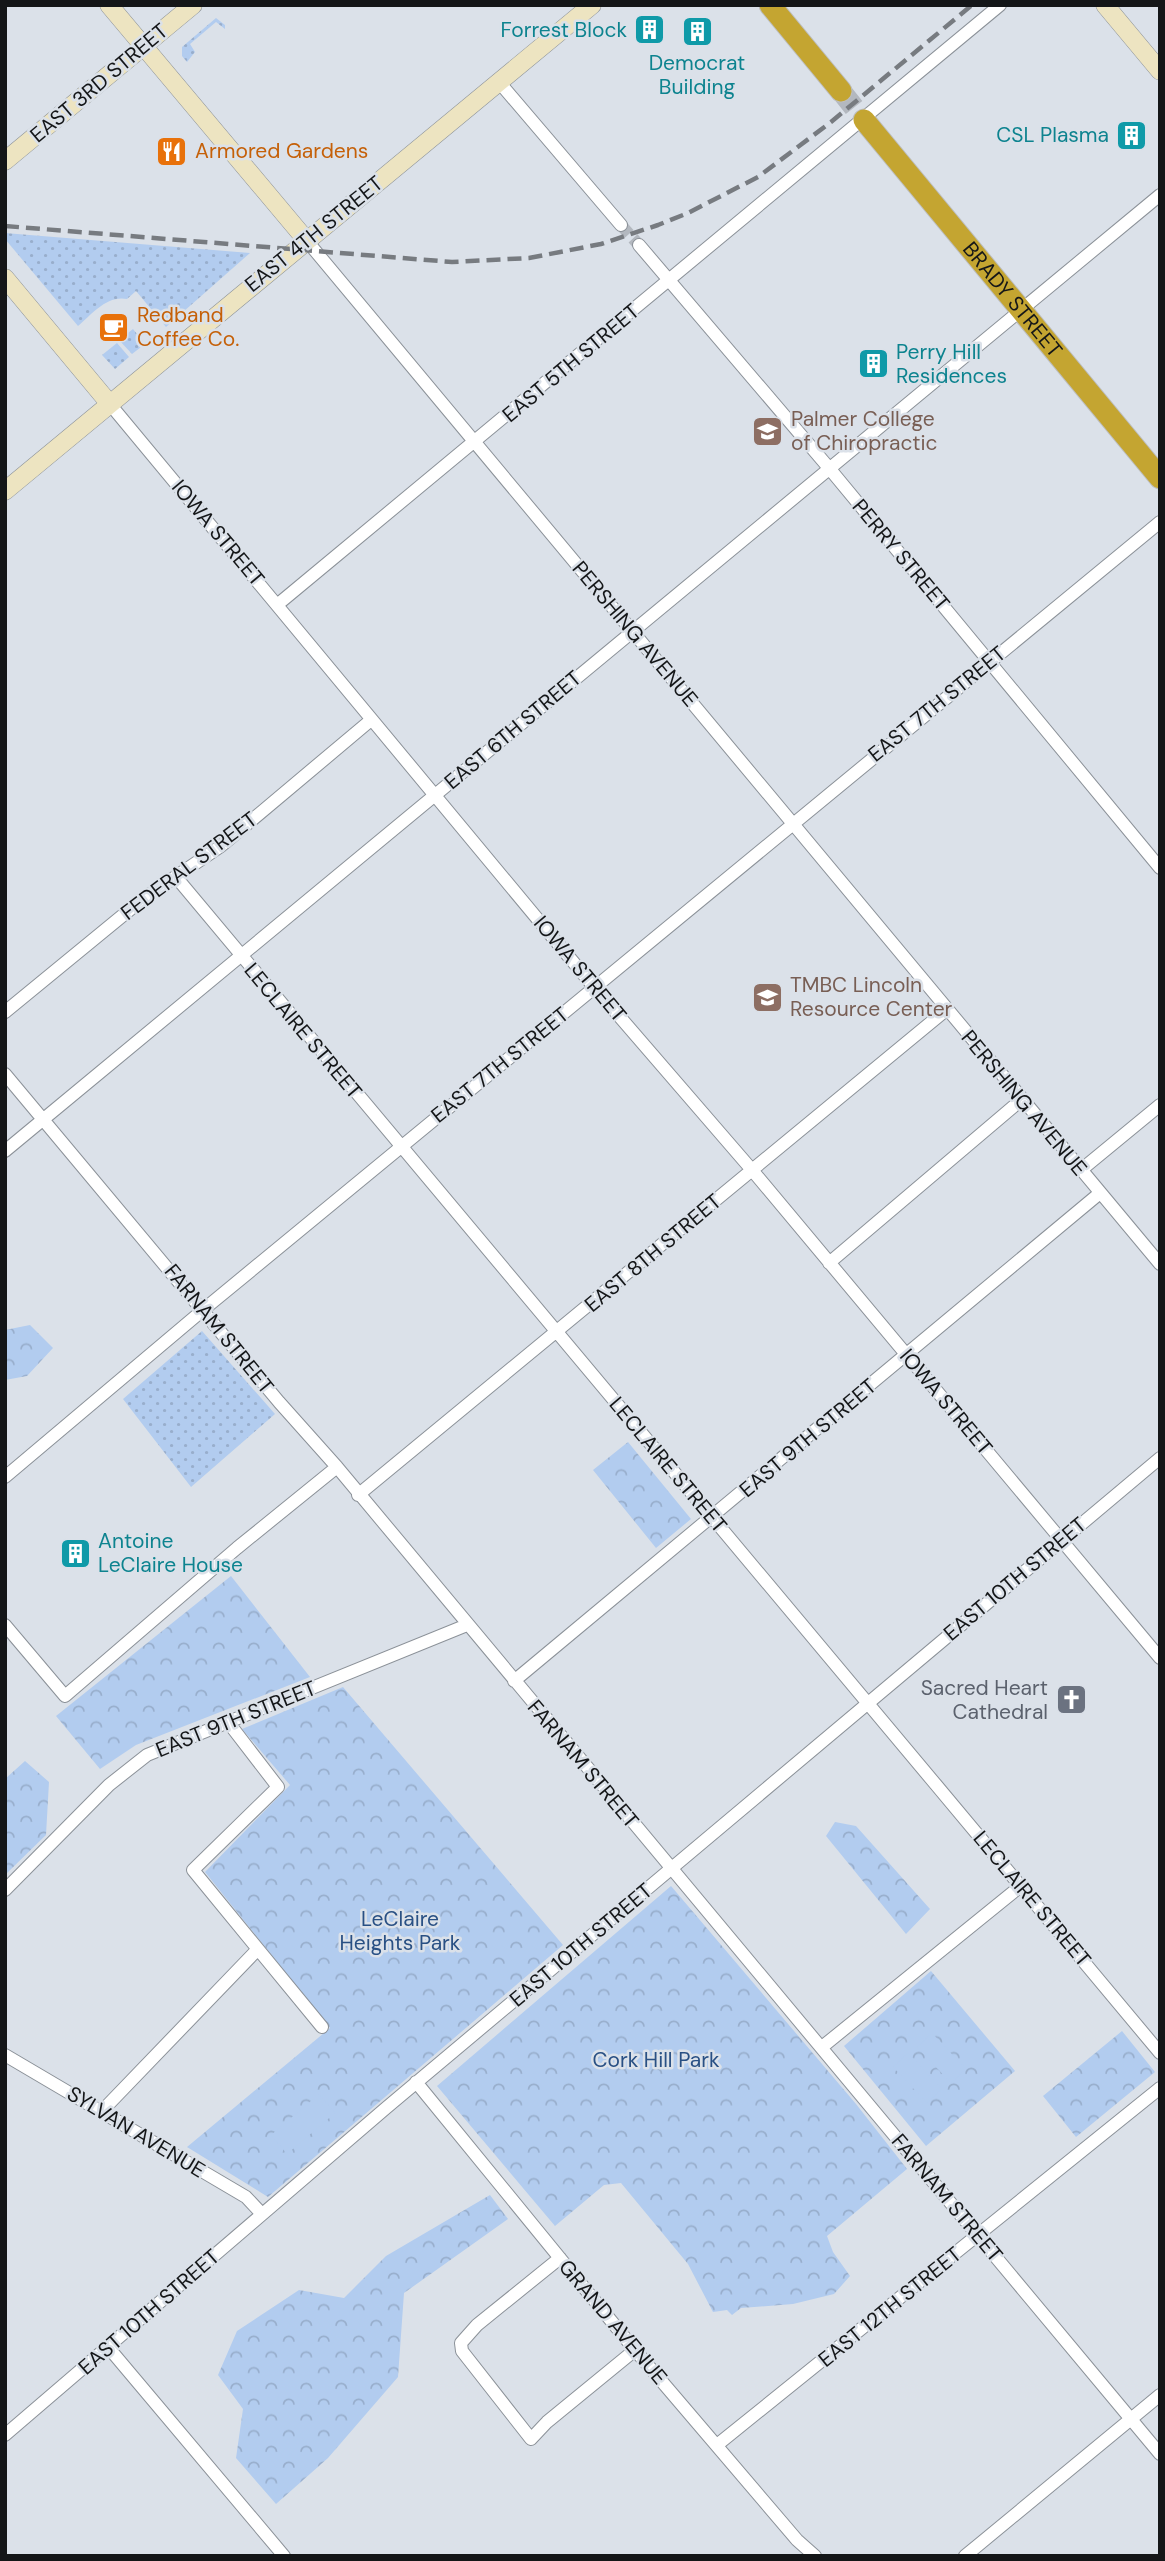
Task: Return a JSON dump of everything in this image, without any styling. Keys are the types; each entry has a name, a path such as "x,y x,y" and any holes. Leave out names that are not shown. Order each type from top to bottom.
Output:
{"highway":[{"path":"770,5 841,91"},
{"name":"BRADY STREET","path":"864,120 1160,478"}],"street":[{"name":"PERSHING AVENUE","path":"109,5 1160,1264"},
{"name":"EAST 3RD STREET","path":"5,161 193,5"},
{"name":"EAST 4TH STREET","path":"5,491 592,5"},
{"name":"EAST 5TH STREET","path":"278,605 1000,5"},
{"path":"1105,5 1160,71"},
{"path":"499,82 621,225"},
{"name":"EAST 6TH STREET","path":"5,1151 1160,195"},
{"name":"PERRY STREET","path":"639,245 1160,868"},
{"name":"IOWA STREET","path":"5,278 594,987 752,1170 1160,1658"},
{"name":"EAST 7TH STREET","path":"5,1477 400,1147 1160,522"},
{"name":"FEDERAL STREET","path":"5,1012 144,898 221,846 371,720"},
{"name":"LECLAIRE STREET","path":"176,877 1160,2053"},
{"name":"EAST 8TH STREET","path":"358,1494 946,1010"},
{"name":"FARNAM STREET","path":"5,1074 279,1402 337,1467 1160,2454"},
{"path":"830,1263 1021,1100"},
{"path":"1081,1170 1160,1105"},
{"name":"EAST 9TH STREET","path":"514,1681 1100,1193"},
{"name":"EAST 10TH STREET","path":"5,2435 416,2082 1160,1458"},
{"path":"5,1625 65,1696 237,1548 337,1467"},
{"name":"EAST 9TH STREET","path":"5,1890 109,1785 147,1755 467,1625"},
{"path":"228,1723 278,1787 193,1870 322,2027"},
{"path":"822,2048 1021,1885"},
{"path":"102,2111 257,1950"},
{"name":"SYLVAN AVENUE","path":"5,2055 246,2197 262,2214"},
{"name":"GRAND AVENUE","path":"416,2082 635,2350 797,2540 815,2556"},
{"name":"EAST 12TH STREET","path":"717,2445 1160,2088"},
{"path":"560,2258 477,2325 461,2343 462,2351 531,2439 547,2421 635,2350"},
{"path":"108,2347 285,2556"},
{"path":"965,2556 1160,2395"}],"green space":[{"path":"216,18 225,25 225,29 216,22 190,44 195,52 187,62 182,56 182,47"},
{"path":"5,233 250,253 166,327 136,291 127,299 106,303 78,326 5,239"},
{"path":"133,329 145,344 132,354 119,340"},
{"path":"117,343 129,357 115,369 102,355"},
{"path":"30,1325 53,1348 27,1376 5,1380 5,1330"},
{"path":"202,1331 275,1414 191,1487 123,1399"},
{"path":"628,1442 691,1519 656,1548 593,1470"},
{"path":"231,1576 310,1677 136,1745 100,1769 56,1716"},
{"name":"LeClaire Heights Park","path":"343,1687 563,1945 268,2197 187,2147 330,2028 205,1872 290,1785 242,1729"},
{"path":"25,1761 49,1782 46,1835 5,1875 5,1779"},
{"path":"835,1822 856,1826 930,1909 906,1934 826,1836"},
{"name":"Cork Hill Park","path":"671,1886 856,2104 907,2169 827,2236 833,2252 850,2276 834,2294 793,2304 741,2308 732,2315 727,2310 713,2312 688,2264 621,2183 604,2185 555,2226 437,2086"},
{"path":"931,1971 1015,2071 926,2146 844,2046"},
{"path":"1122,2031 1155,2072 1076,2137 1043,2096"},
{"path":"932,2033 966,2069 951,2083 917,2047"},
{"path":"908,2053 942,2089 927,2103 893,2067"},
{"path":"319,2094 335,2113 287,2154 271,2135"},
{"path":"490,2195 508,2219 404,2293 398,2377 328,2458 276,2504 236,2458 243,2409 218,2375 237,2331 299,2290 344,2298 386,2256"}],"tunnel":[{"path":"841,91 864,120"},
{"path":"621,225 639,245"}],"railway":[{"path":"5,226 452,262 529,258 601,244 688,213 758,177 831,122 972,5"}],"place":[{"name":"Forrest Block","path":"650,30"},
{"name":"Democrat Building","path":"697,31"},
{"name":"CSL Plasma","path":"1132,135"},
{"name":"Armored Gardens","path":"172,151"},
{"name":"Redband Coffee Co.","path":"114,327"},
{"name":"Perry Hill Residences","path":"873,364"},
{"name":"Palmer College of Chiropractic","path":"768,431"},
{"name":"TMBC Lincoln Resource Center","path":"767,997"},
{"name":"Antoine LeClaire House","path":"75,1553"},
{"name":"Sacred Heart Cathedral","path":"1071,1700"}]}
